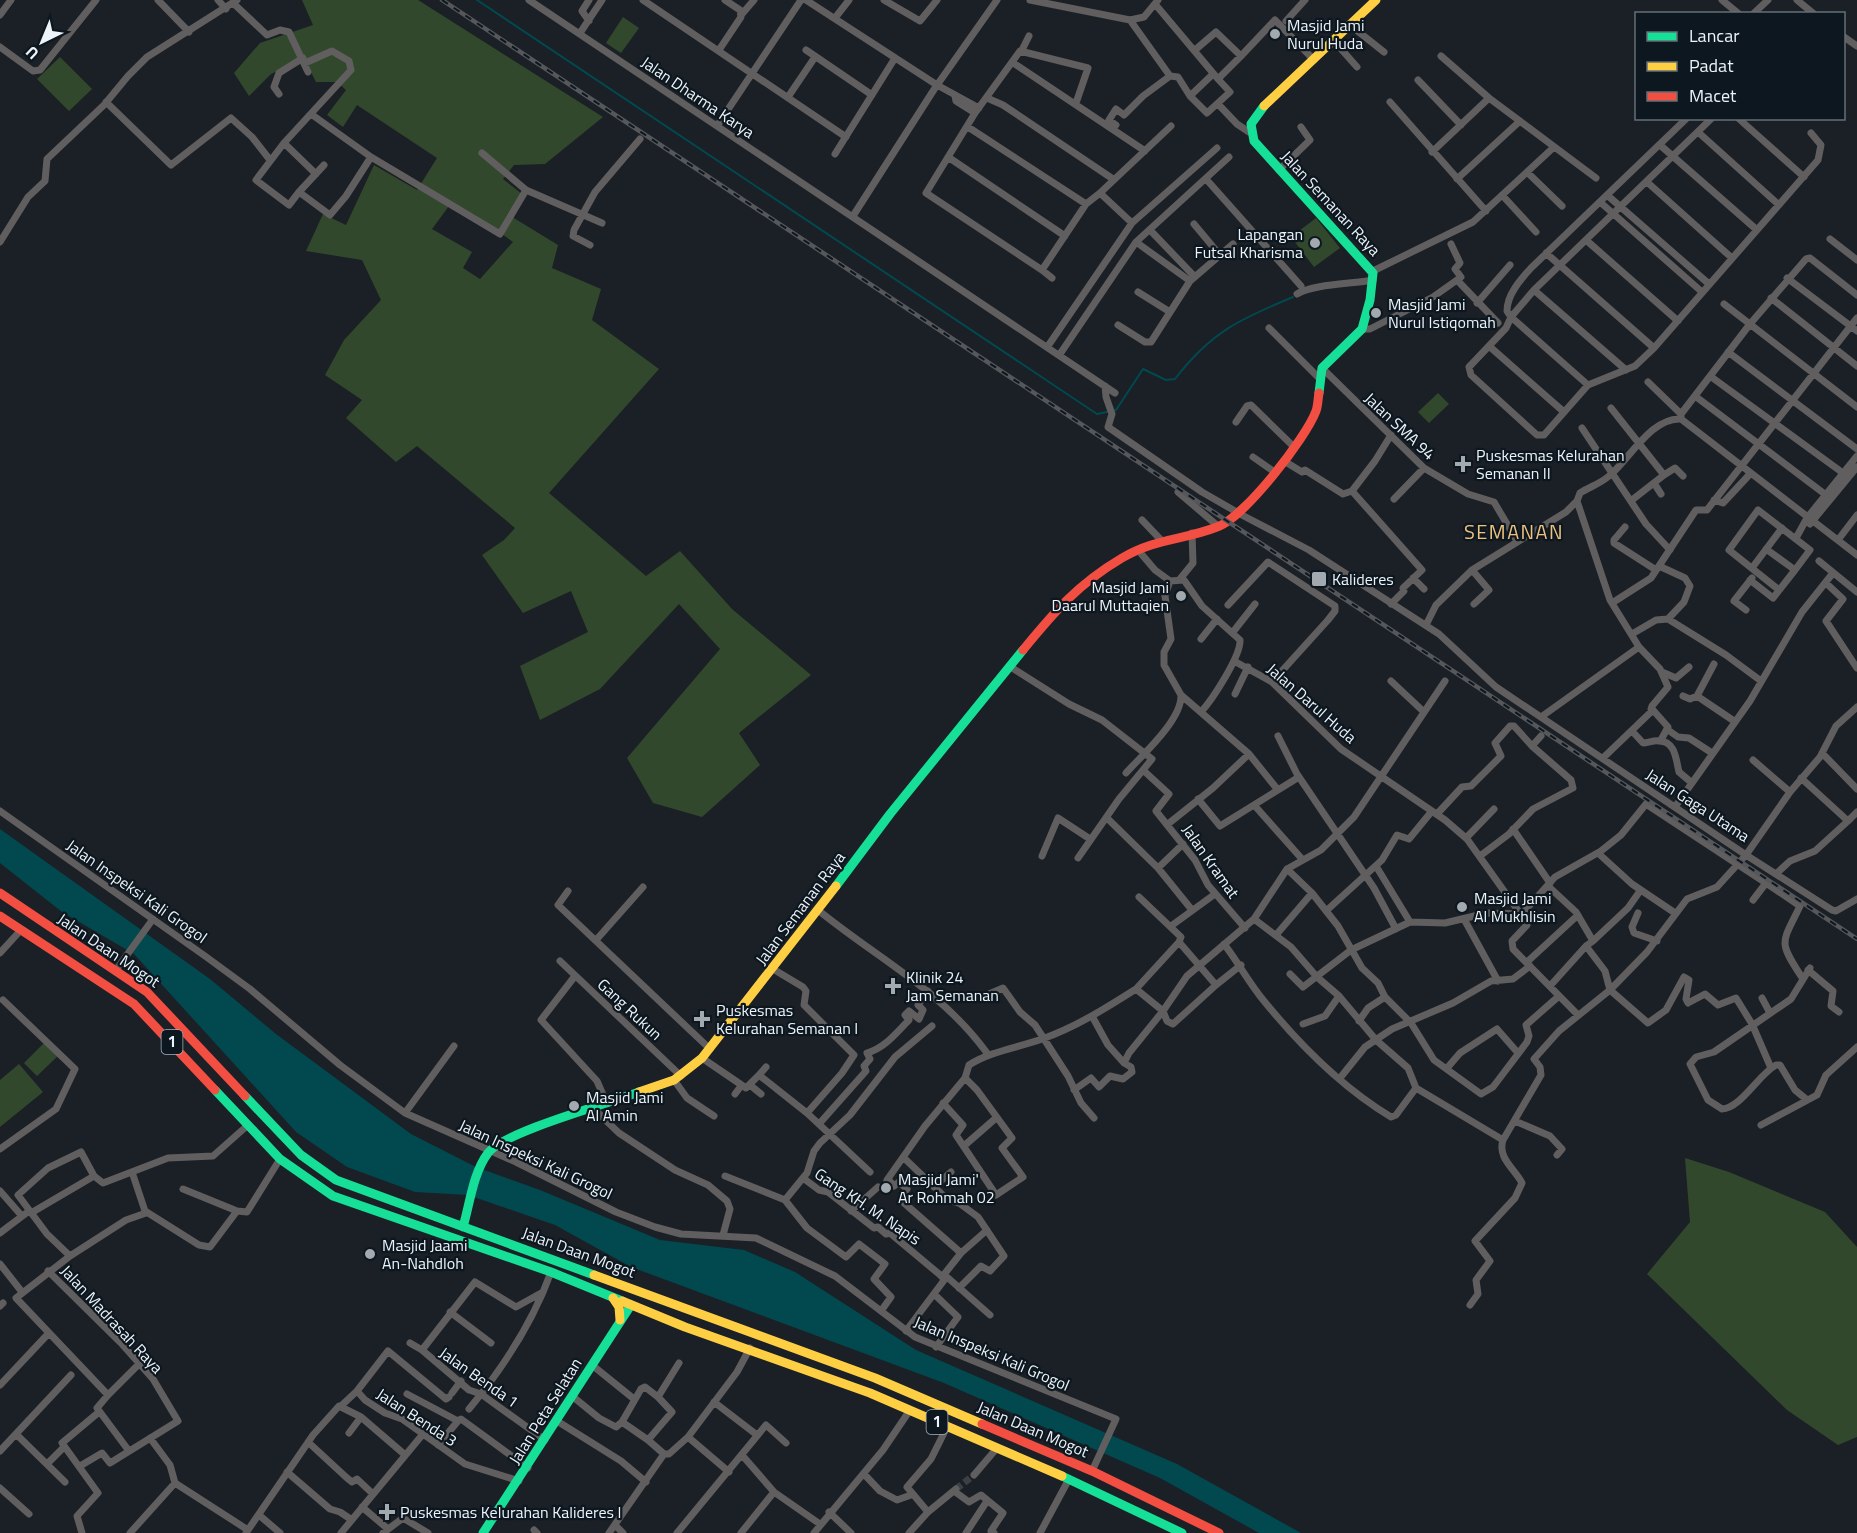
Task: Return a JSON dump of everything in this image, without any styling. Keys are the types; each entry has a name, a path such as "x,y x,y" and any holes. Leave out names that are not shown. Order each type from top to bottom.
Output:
{"main road":[{"path":"1249,132 1256,114 1376,0"},
{"name":"Jalan Semanan Raya","path":"463,1227 480,1166 490,1150 512,1137 677,1078 702,1058 774,969 877,831 1062,602 1094,576 1138,550 1161,540 1219,527 1253,500 1284,461 1316,411 1322,368 1362,329 1373,276 1279,170 1249,132"},
{"name":"Jalan Daan Mogot","path":"0,893 38,921 117,968 147,992 168,1011 285,1139 319,1170 348,1186 590,1271 893,1385 1093,1469 1219,1533"},
{"name":"Jalan Daan Mogot","path":"2,921 134,1004 280,1159 329,1192 551,1272 613,1298 668,1329 677,1330 685,1327 750,1348 870,1393 1069,1479 1182,1533"},
{"path":"319,1170 329,1192 348,1186"},
{"path":"613,1298 619,1307 621,1320"},
{"path":"629,1308 644,1302 717,1324 725,1323"},
{"name":"Jalan Peta Selatan","path":"483,1533 528,1468 629,1308"},
{"path":"870,1393 875,1378"},
{"path":"887,1401 893,1385"}],"street":[{"path":"0,15 11,0"},
{"path":"0,48 33,71 40,70 96,0"},
{"path":"158,0 189,32"},
{"path":"218,0 226,9"},
{"name":"Jalan Dharma Karya","path":"529,0 581,32 1115,393"},
{"path":"588,21 582,11 589,0"},
{"path":"581,32 602,0"},
{"path":"643,0 653,3 846,136"},
{"path":"725,0 742,14"},
{"path":"719,50 742,14 754,0"},
{"path":"717,126 754,74 801,0"},
{"path":"806,0 955,96 957,101 977,111"},
{"path":"835,18 849,0"},
{"path":"884,0 920,21 937,0"},
{"path":"853,216 937,86 997,0"},
{"path":"1030,0 1130,20 1141,18 1157,2 1230,92 1207,114 1190,96 1178,77 1170,76 1143,96 1124,116 1116,109 1109,120 1119,128 1118,132"},
{"path":"1286,21 1305,0"},
{"path":"1722,0 1737,12"},
{"path":"1755,12 1767,0"},
{"path":"1797,0 1812,12"},
{"path":"0,242 28,197 45,181 47,159 106,102 147,57 235,2 267,35 280,30 289,32 308,72"},
{"path":"1130,20 1137,33 1170,76"},
{"path":"1190,96 1241,56 1275,20 1314,60"},
{"path":"1350,26 1384,52"},
{"path":"1196,50 1216,32 1241,56"},
{"path":"1029,36 1022,50 977,111 928,188 929,197 1052,278"},
{"path":"1334,41 1357,67"},
{"path":"806,50 872,95"},
{"path":"1022,50 1087,67 1089,71 1076,103"},
{"path":"279,94 274,87 279,73 304,61 332,51 341,54 351,64 351,70 284,143 256,180 289,205 324,165"},
{"path":"1441,56 1489,98 1596,178"},
{"path":"788,97 815,57"},
{"path":"835,154 896,58"},
{"path":"1012,62 1145,151"},
{"path":"1418,80 1461,125"},
{"path":"987,98 1003,105 1113,179"},
{"path":"1432,152 1489,98"},
{"path":"106,102 171,165 231,118 252,137 270,160"},
{"path":"1390,102 1486,211"},
{"path":"1218,104 1237,124 1249,132"},
{"path":"311,114 371,158 499,234 502,233 526,190"},
{"path":"1588,386 1511,317 1506,307 1515,287 1546,253 1685,120"},
{"path":"1710,120 1534,290 1511,317 1506,328 1469,367 1471,375 1537,435 1544,435 1588,386 1639,364 1654,348 1818,160 1822,150 1819,140 1811,133"},
{"path":"1740,120 1804,177"},
{"path":"1457,179 1520,121"},
{"path":"1042,270 1086,204 1172,126"},
{"path":"968,127 1086,204"},
{"path":"1279,170 1310,140 1301,127"},
{"path":"1698,132 1779,205"},
{"path":"590,245 573,236 582,214 595,192 640,139"},
{"path":"284,143 316,174"},
{"path":"1660,145 1757,230"},
{"path":"1297,294 1308,287 1326,288 1373,276 1473,222 1554,147"},
{"path":"1048,346 1132,223 1217,148"},
{"path":"482,153 526,190 602,224"},
{"path":"948,157 1065,236"},
{"path":"1060,354 1136,243 1229,157"},
{"path":"299,192 330,215 346,196 371,158"},
{"path":"1527,172 1562,206"},
{"path":"1206,179 1301,286"},
{"path":"1647,182 1732,258"},
{"path":"1100,193 1132,223"},
{"path":"1502,195 1536,232"},
{"path":"1607,195 1709,284"},
{"path":"1600,202 1702,292"},
{"path":"1194,224 1219,254"},
{"path":"1150,230 1192,278"},
{"path":"1830,239 1857,260"},
{"path":"1586,240 1678,321"},
{"path":"1136,243 1192,278"},
{"path":"1118,325 1148,343 1192,278 1233,244"},
{"path":"1362,329 1370,329 1432,297 1461,277 1455,268 1460,263 1451,244"},
{"path":"1546,253 1654,348"},
{"path":"1426,626 1436,605 1472,570 1566,512 1577,501 1580,492 1612,473 1640,442 1665,421 1681,416 1787,278 1810,258 1857,295"},
{"path":"1477,303 1510,265"},
{"path":"1787,278 1854,329"},
{"path":"1457,280 1498,323"},
{"path":"1534,290 1626,370"},
{"path":"1138,292 1170,312"},
{"path":"1771,298 1857,366"},
{"path":"1724,304 1857,407"},
{"path":"1612,603 1644,584 1658,568 1695,510 1706,511 1833,349 1854,329 1857,318"},
{"path":"1269,328 1319,378"},
{"path":"1489,346 1564,412"},
{"path":"1728,352 1857,449"},
{"name":"Jalan SMA 94","path":"1322,368 1424,468 1468,494 1494,502 1517,541"},
{"path":"1710,376 1843,473"},
{"path":"1648,382 1681,416 1741,467 1857,555"},
{"name":"Jalan Gaga Utama","path":"1106,386 1112,413 1109,429 1237,512 1309,550 1426,626 1455,646 1476,670 1496,687 1746,855 1790,792 1822,753 1836,726 1857,707"},
{"path":"1695,396 1826,495"},
{"path":"1236,422 1247,406 1251,405 1293,446"},
{"path":"1611,408 1664,475"},
{"path":"1582,428 1646,524 1670,550"},
{"path":"1284,461 1302,472 1305,470 1343,494 1352,491 1376,461 1391,435"},
{"path":"1253,457 1276,472"},
{"path":"1810,520 1826,495 1856,458"},
{"path":"1796,538 1857,467"},
{"path":"1394,499 1424,468"},
{"path":"1632,500 1675,468 1683,477"},
{"path":"1714,500 1722,504 1750,474"},
{"path":"1654,483 1661,494"},
{"path":"1352,491 1422,570 1391,604"},
{"path":"1178,492 1219,527"},
{"path":"1577,501 1612,603 1639,646 1662,672 1668,687 1651,709 1653,710 1603,758"},
{"path":"1750,580 1773,598 1810,550 1758,510 1729,550 1779,590"},
{"path":"1838,540 1856,517"},
{"path":"1142,520 1161,540"},
{"path":"1625,527 1614,543 1658,568 1685,578 1690,586 1679,608 1668,619"},
{"path":"1746,610 1734,600 1750,580 1766,549 1782,528"},
{"path":"1180,579 1193,563 1192,533"},
{"path":"1766,549 1795,570"},
{"path":"1138,550 1155,570 1170,581 1184,580 1202,606 1233,632 1241,643 1234,661 1217,687 1216,696 1201,712"},
{"path":"1819,561 1855,587"},
{"path":"1228,605 1268,562 1331,603 1335,609 1272,682"},
{"path":"1472,570 1488,590 1474,604"},
{"path":"1675,807 1750,701 1802,612 1833,573"},
{"path":"1413,578 1424,589"},
{"path":"1170,581 1165,596 1171,639 1164,652 1163,661 1181,695 1249,754 1278,790"},
{"path":"1826,583 1843,600 1826,621 1857,668"},
{"path":"1233,632 1255,604"},
{"path":"1201,639 1217,619"},
{"path":"1632,634 1656,620 1668,619 1761,681"},
{"path":"1541,717 1639,646"},
{"name":"Jalan Darul Huda","path":"1234,661 1272,682 1329,738 1466,837 1521,913"},
{"path":"1683,696 1690,699 1697,696 1714,664"},
{"path":"1009,666 1070,704 1102,720 1152,760 1125,791 1078,858"},
{"path":"1235,694 1248,667"},
{"path":"1662,672 1676,678 1689,667"},
{"path":"1390,681 1424,712"},
{"path":"1124,1063 1129,1053 1163,1011 1187,976 1254,919 1287,869 1321,850 1354,818 1445,681"},
{"path":"1126,773 1175,716 1181,703 1181,695"},
{"path":"1697,696 1734,721"},
{"path":"1653,710 1667,725 1668,730 1678,737 1689,738 1712,753"},
{"path":"1326,911 1376,866 1397,835 1409,839 1462,787 1473,784 1501,756 1495,743 1510,726 1514,726 1532,746 1571,780 1573,787 1533,809 1514,829 1480,856"},
{"path":"1632,731 1644,743 1661,740 1668,730"},
{"path":"1278,736 1299,777 1365,875 1396,929"},
{"path":"1532,746 1540,736"},
{"path":"1661,740 1676,753 1677,770 1692,783"},
{"path":"1822,753 1857,789"},
{"path":"1168,824 1249,754"},
{"path":"1753,760 1790,792"},
{"name":"Jalan Kramat","path":"1143,770 1169,794 1156,810 1183,844 1215,894 1245,928"},
{"path":"1198,799 1220,825 1255,806 1299,777"},
{"path":"1802,778 1848,821"},
{"path":"1290,974 1302,987 1351,950 1410,922 1445,923 1487,913 1521,913 1555,877 1598,852 1621,835 1646,804 1800,906 1787,928 1785,944 1791,960 1803,978"},
{"path":"1255,806 1302,859"},
{"path":"1466,837 1494,809"},
{"name":"Jalan Inspeksi Kali Grogol","path":"0,811 250,989 340,1065 405,1113 490,1150 606,1207 655,1227 681,1234 756,1238 835,1276 906,1331 936,1347 1115,1421 1093,1469"},
{"path":"1776,874 1790,861 1815,851 1857,812"},
{"path":"1042,856 1058,818 1090,839"},
{"path":"1107,818 1158,868 1192,910"},
{"path":"1514,829 1549,884 1578,915 1593,941"},
{"path":"1158,868 1183,844"},
{"path":"1598,852 1640,891 1675,913"},
{"path":"1470,1305 1478,1294 1476,1280 1490,1261 1475,1241 1521,1188 1520,1178 1505,1160 1501,1145 1541,1075 1534,1058 1559,1030 1610,990 1657,940 1687,899 1717,887 1746,855 1836,911 1857,899"},
{"path":"1376,866 1410,922"},
{"path":"1287,869 1312,893 1338,926 1362,968 1378,983 1385,997 1411,1023 1434,1060 1441,1066 1448,1067 1465,1084 1484,1095 1528,1039 1526,1025 1559,996"},
{"path":"1753,900 1766,883"},
{"path":"597,939 643,887"},
{"path":"568,891 558,905 597,939 710,1049"},
{"path":"1550,986 1586,946 1628,908 1640,891"},
{"path":"1276,935 1312,893"},
{"path":"1170,926 1215,894"},
{"path":"961,1253 903,1202 902,1196 907,1189 899,1182 894,1186 888,1179 964,1078 969,1065 987,1053 1044,1039 1092,1017 1136,988 1179,942 1181,937 1139,897"},
{"path":"818,910 928,991 954,1013 987,1053"},
{"path":"1521,913 1527,925 1512,941 1513,949 1578,1016"},
{"path":"1638,913 1632,927 1634,933 1657,940"},
{"path":"1340,1078 1361,1051 1392,1029 1411,1023 1491,981 1514,979 1578,915"},
{"path":"1254,919 1276,935 1339,996 1376,1040 1408,1068 1416,1088 1503,1140"},
{"path":"1464,919 1498,981"},
{"path":"117,968 152,920"},
{"path":"0,953 20,931"},
{"path":"1179,942 1216,984"},
{"path":"1224,944 1241,965 1263,1000 1299,1041 1340,1078 1391,1117 1396,1115 1416,1088"},
{"path":"1586,946 1605,971 1610,990 1617,999 1650,1023 1666,1010 1685,977 1690,981 1687,1002 1691,1003 1705,994 1718,1005 1736,998 1752,1024 1771,1068"},
{"name":"Gang Rukun","path":"560,962 677,1078 687,1098 714,1116"},
{"path":"1136,988 1163,1011 1167,1021 1173,1023 1241,965"},
{"path":"774,969 803,987 806,992 804,1005 854,1055 842,1073 807,1113"},
{"path":"1806,1099 1795,1090 1780,1065 1771,1068 1735,1105 1722,1109 1708,1100 1691,1069 1690,1062 1706,1056 1791,999 1809,969 1833,991 1831,1006 1839,1012"},
{"path":"575,976 541,1020 597,1081 607,1104"},
{"path":"989,994 1003,988 1044,1039 1068,1076 1074,1090 1094,1118"},
{"path":"819,1124 866,1071 864,1066 870,1059 867,1053 878,1050 891,1039 909,1020 905,1015 909,1011 919,1018 923,1010 918,1005 928,991"},
{"path":"1303,1024 1325,1016 1339,996"},
{"path":"1359,1021 1366,1015 1368,1008 1385,997"},
{"path":"1762,998 1770,1013"},
{"path":"0,1149 56,1109 75,1069 1,1000"},
{"path":"1074,1090 1091,1078 1099,1087 1110,1076 1123,1079 1132,1072 1104,1040 1092,1017"},
{"path":"785,1200 803,1178 814,1150 849,1115 895,1057 933,1026"},
{"path":"1448,1067 1460,1053 1497,1029 1518,1053"},
{"path":"405,1113 454,1046"},
{"path":"1761,1125 1817,1095 1826,1075 1857,1047"},
{"path":"702,1058 746,1088 766,1067"},
{"path":"759,1075 807,1113 870,1172"},
{"path":"943,1103 963,1125 956,1135 965,1145 996,1195 1023,1177 1002,1148 1012,1138 977,1090 964,1078"},
{"path":"750,1085 761,1094"},
{"path":"735,1094 741,1086"},
{"path":"593,1108 619,1133 675,1170 708,1185 727,1201 730,1209 723,1235"},
{"path":"965,1145 996,1118"},
{"path":"1515,1121 1552,1137 1562,1149 1557,1155"},
{"path":"30,1212 18,1195 48,1168 81,1152 94,1176 103,1183 168,1158 213,1156 248,1125"},
{"path":"904,1158 948,1200 959,1203 978,1217 1004,1257 990,1271 981,1266 959,1288"},
{"path":"183,1190 237,1212 251,1209 280,1159"},
{"path":"132,1172 147,1213 199,1245 210,1247 237,1212"},
{"path":"934,1187 951,1172"},
{"path":"0,1233 21,1215 94,1176"},
{"path":"725,1176 785,1200 807,1228 846,1257 859,1244 885,1264 874,1279 891,1297 881,1311"},
{"name":"Gang KH. M. Napis","path":"803,1178 874,1228 878,1227 886,1234 890,1233 944,1278 947,1277 990,1315"},
{"path":"851,1210 878,1187"},
{"path":"0,1191 21,1215"},
{"name":"Jalan Madrasah Raya","path":"30,1212 70,1256 16,1298 48,1334"},
{"path":"70,1256 126,1220 147,1213"},
{"path":"906,1331 961,1253 987,1230"},
{"path":"0,1264 22,1292"},
{"name":"Jalan Madrasah Raya","path":"48,1271 153,1379 178,1420 150,1438"},
{"path":"469,1409 520,1336 551,1272"},
{"name":"Jalan Benda 1","path":"543,1292 516,1307 475,1282 422,1350 469,1390 481,1394 546,1440"},
{"path":"933,1294 958,1317 936,1347"},
{"path":"450,1312 491,1343"},
{"path":"0,1385 48,1334 108,1395"},
{"path":"410,1343 422,1350"},
{"path":"622,1422 664,1454 669,1454 688,1437 737,1372 750,1348"},
{"name":"Jalan Benda 3","path":"461,1382 446,1399 388,1351 357,1391 365,1400 385,1413 402,1419 465,1464 519,1481"},
{"path":"658,1397 678,1362"},
{"path":"129,1451 99,1412 97,1406 140,1364"},
{"path":"592,1365 634,1398"},
{"path":"0,1451 71,1375"},
{"path":"572,1396 599,1418 616,1427 622,1422 634,1398 645,1387 672,1412 648,1440"},
{"path":"80,1466 100,1453 110,1463 150,1438 170,1465 175,1483 247,1532 308,1442 336,1407 342,1406 357,1391"},
{"path":"407,1394 458,1421 460,1419 528,1468"},
{"path":"714,1402 757,1435"},
{"path":"342,1406 361,1417 404,1454"},
{"path":"814,1533 829,1512 864,1474 910,1410"},
{"path":"82,1533 77,1516 98,1493 63,1441 99,1412"},
{"path":"349,1433 361,1417"},
{"path":"438,1445 458,1421"},
{"path":"557,1421 621,1461 646,1482"},
{"path":"677,1533 766,1425 786,1443"},
{"path":"928,1512 911,1495 909,1482 931,1459 947,1426"},
{"path":"16,1434 65,1482"},
{"path":"341,1533 404,1454 423,1434"},
{"path":"688,1437 729,1472"},
{"path":"308,1442 347,1479 352,1482 357,1479 373,1494"},
{"path":"974,1475 997,1448"},
{"path":"47,1464 62,1449"},
{"path":"609,1533 664,1454"},
{"path":"742,1455 774,1492 820,1524"},
{"path":"287,1472 330,1509 352,1520"},
{"path":"864,1474 888,1497 897,1500 911,1495"},
{"path":"1040,1533 1069,1479"},
{"path":"130,1533 175,1483"},
{"path":"0,1488 28,1514"},
{"path":"909,1533 928,1512 955,1490 969,1502 981,1495 1003,1513 991,1531 994,1533"},
{"path":"741,1533 774,1492"},
{"path":"966,1533 987,1501"},
{"path":"362,1508 385,1531 403,1518 428,1533"},
{"path":"829,1512 851,1533"},
{"path":"259,1515 280,1533"},
{"path":"616,1526 623,1533"}],"green space":[{"path":"302,0 418,0 603,117 545,164 514,165 503,179 522,194 509,215 558,245 552,268 601,289 592,320 659,369 549,493 646,576 680,551 732,609 811,675 739,733 760,765 702,817 653,803 627,758 720,649 679,604 600,689 540,720 520,666 588,632 571,591 523,613 482,555 504,540 515,528 417,446 396,462 346,418 362,400 325,375 344,340 381,300 362,260 306,251 323,214 346,225 374,165 417,190 437,158 357,105 343,127 327,115 346,90 337,82 316,82 304,58 271,74 249,96 234,73 260,43 313,25","holes":["449,206 475,215 513,242 480,279 463,268 472,252 432,229"]},
{"path":"623,17 639,28 621,53 606,43"},
{"path":"60,57 92,89 69,111 37,79"},
{"name":"Lapangan Futsal Kharisma","path":"1316,218 1340,248 1314,267 1291,237"},
{"path":"1438,393 1449,404 1429,423 1418,412"},
{"path":"48,1039 61,1053 37,1076 24,1063"},
{"path":"19,1064 43,1092 0,1127 0,1080"},
{"path":"1685,1158 1729,1172 1825,1212 1857,1247 1857,1437 1838,1445 1787,1410 1647,1274 1690,1222"}],"water":[{"path":"0,829 210,979 276,1034 411,1134 476,1167 540,1190 660,1240 744,1250 795,1272 916,1350 1177,1464 1301,1533 1259,1533 1160,1478 944,1383 631,1267 555,1225 468,1195 415,1192 347,1167 296,1132 134,954 62,912 0,863"}],"waterway":[{"path":"477,0 1097,414 1116,410 1143,369 1166,380 1175,379 1201,349 1214,338 1257,312 1293,297"}],"tunnel":[{"path":"956,1489 974,1475"}],"railway":[{"path":"442,0 1857,939"}],"traffic: fast":[{"path":"1264,106 1251,124 1254,141 1373,273 1370,300 1362,329 1322,368 1319,393"},
{"path":"836,886 890,814 1023,650"},
{"path":"215,1090 280,1159 333,1196 551,1272 622,1301"},
{"path":"463,1227 479,1170 488,1153 498,1145 535,1127 639,1092"},
{"path":"245,1096 301,1155 336,1180 594,1275"},
{"path":"483,1533 631,1305"},
{"path":"1062,1476 1182,1533"}],"traffic: slow":[{"path":"1264,106 1376,0"},
{"path":"639,1092 674,1080 702,1058 836,886"},
{"path":"594,1275 875,1378 982,1424"},
{"path":"613,1298 619,1307 620,1320"},
{"path":"622,1301 685,1327 870,1393 1062,1476"}],"traffic: jam":[{"path":"1023,650 1068,599 1106,568 1134,551 1205,531 1229,521 1273,476 1300,439 1316,411 1319,393"},
{"path":"0,893 147,992 245,1096"},
{"path":"0,916 134,1004 215,1090"},
{"path":"982,1424 1092,1471 1219,1533"}],"place":[{"name":"Masjid Jami Nurul Huda","path":"1275,34"},
{"name":"Lapangan Futsal Kharisma","path":"1315,243"},
{"name":"Masjid Jami Nurul Istiqomah","path":"1376,313"},
{"name":"Puskesmas Kelurahan Semanan II","path":"1463,464"},
{"name":"Kalideres","path":"1319,579"},
{"name":"Masjid Jami Daarul Muttaqien","path":"1181,596"},
{"name":"Masjid Jami Al Mukhlisin","path":"1462,907"},
{"name":"Klinik 24 Jam Semanan","path":"893,986"},
{"name":"Puskesmas Kelurahan Semanan I","path":"702,1019"},
{"name":"Masjid Jami Al Amin","path":"574,1106"},
{"name":"Masjid Jami' Ar Rohmah 02","path":"886,1188"},
{"name":"Masjid Jaami An-Nahdloh","path":"370,1254"},
{"name":"Puskesmas Kelurahan Kalideres I","path":"387,1512"}],"district":[{"name":"SEMANAN","path":"1514,532"}]}
